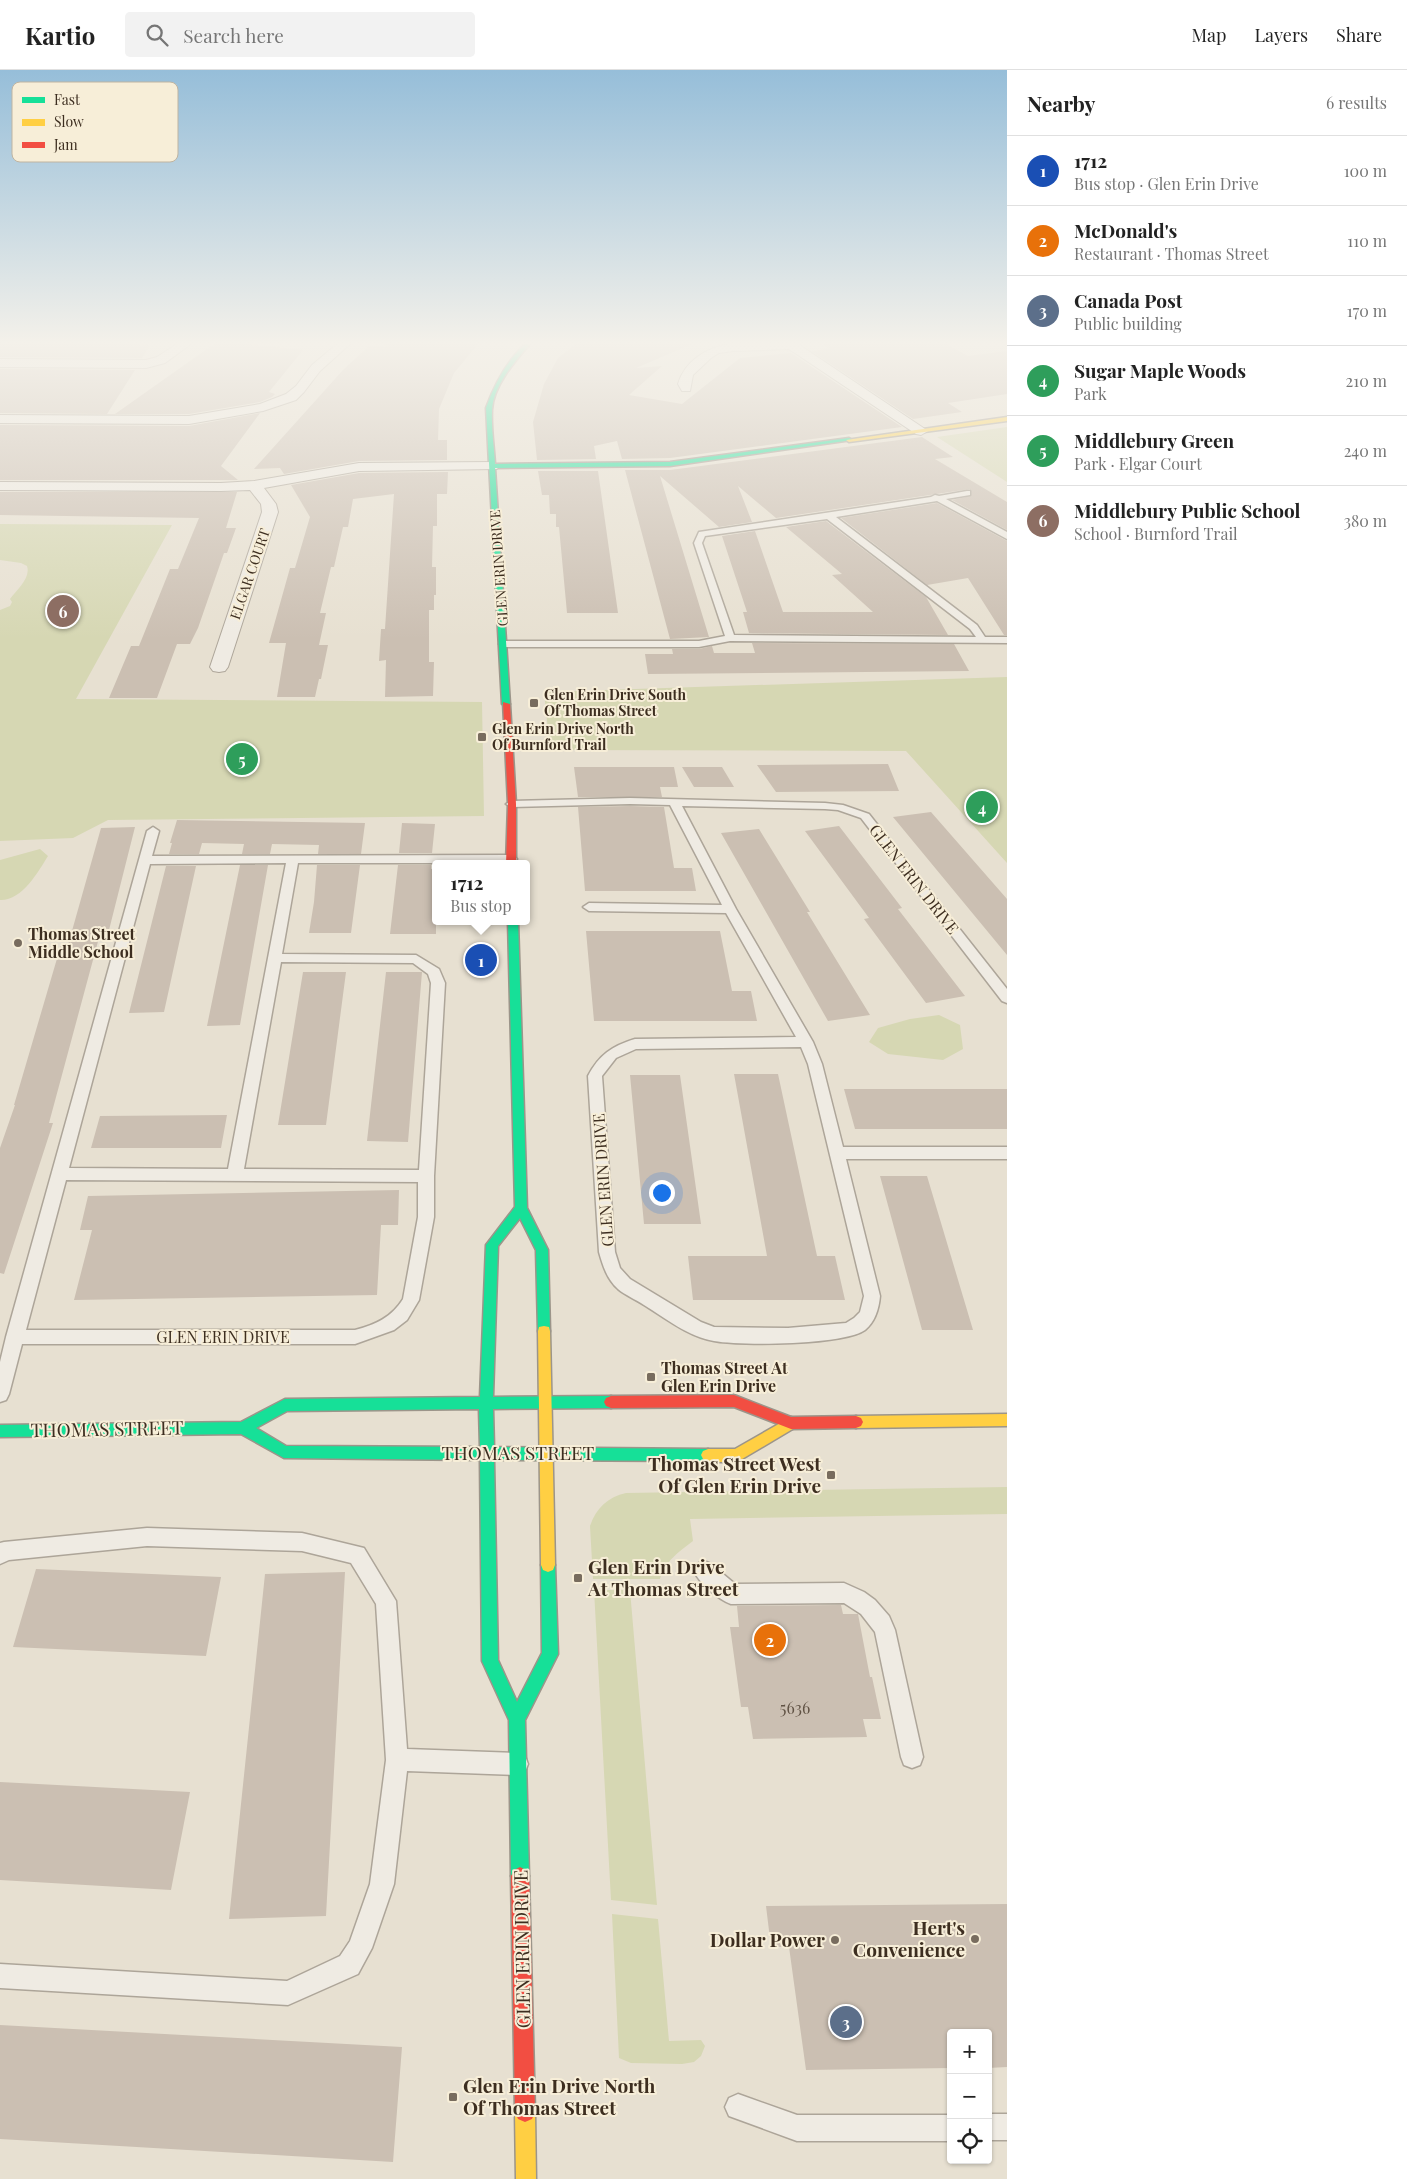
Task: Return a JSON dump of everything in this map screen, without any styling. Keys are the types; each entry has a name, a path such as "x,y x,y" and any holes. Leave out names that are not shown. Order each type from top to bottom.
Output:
{"street":[{"name":"GLEN ERIN DRIVE","path":"491,442 512,804 511,860"},
{"path":"0,486 202,488 254,485 359,467 670,464 834,442"},
{"name":"ELGAR COURT","path":"219,667 270,512 268,504 254,485"},
{"name":"GLEN ERIN DRIVE","path":"513,925 521,1208 542,1250 550,1654 518,1719"},
{"name":"GLEN ERIN DRIVE","path":"521,1208 492,1245 486,1404 490,1662 518,1719 526,2179"},
{"name":"THOMAS STREET","path":"0,1431 244,1428 285,1405 734,1401 791,1423 1007,1420"},
{"name":"THOMAS STREET","path":"244,1428 284,1452 737,1455 791,1423"}],"lane":[{"path":"730,638 698,543 702,534 884,508 935,497 967,493"},
{"path":"935,497 968,513 1007,536"},
{"path":"829,516 974,628 983,640"},
{"path":"504,644 699,644 730,638 1007,640"},
{"name":"GLEN ERIN DRIVE","path":"512,804 630,801 839,807 865,816 1007,998"},
{"name":"GLEN ERIN DRIVE","path":"674,802 730,909 806,1042 815,1064 872,1296 871,1308 866,1316 850,1329 837,1333 714,1334 695,1328 624,1284 614,1272 607,1252 595,1076 602,1061 617,1050 636,1044 806,1042"},
{"path":"0,1394 153,831"},
{"name":"GLEN ERIN DRIVE","path":"145,860 432,861"},
{"path":"235,1175 293,860"},
{"path":"589,907 730,909"},
{"name":"GLEN ERIN DRIVE","path":"15,1337 355,1337 378,1332 394,1322 406,1310 412,1300 426,1217 426,1176 438,983 434,972 416,959 275,958"},
{"path":"838,1153 1007,1153"},
{"path":"60,1174 426,1176"},
{"path":"0,1555 4,1551 147,1537 302,1542 357,1555 386,1601 396,1760 382,1884 360,1948 349,1965 288,1993 0,1976"},
{"path":"704,1571 731,1594 844,1593 856,1597 875,1613 885,1630 912,1757"},
{"path":"396,1760 518,1764"},
{"path":"738,2107 797,2128 947,2128"},
{"path":"992,2127 1007,2127"}],"green space":[{"path":"945,442 1007,442 1007,482"},
{"path":"0,524 172,525 76,699 482,702 484,816 108,820 73,838 0,841 0,610 10,606 12,602 10,599 23,584 28,570 27,566 21,563 0,560"},
{"path":"1007,677 1007,863 906,751 550,750 544,692"},
{"path":"40,849 48,856 34,877 15,896 0,900 0,860"},
{"path":"939,1015 960,1025 963,1049 943,1060 888,1054 869,1042 878,1028 910,1019"},
{"path":"1007,1487 1007,1514 690,1519 693,1541 669,1562 660,1579 593,1579 590,1526 599,1509 608,1500 626,1493"},
{"path":"594,1590 630,1590 657,1905 611,1900"},
{"path":"612,1914 658,1919 669,2041 701,2040 705,2046 701,2056 694,2062 682,2064 631,2063 619,2058"}],"building":[{"path":"0,442 238,442 221,466 238,480 0,480"},
{"path":"278,442 447,442 447,460 359,461 284,474 280,468 254,469"},
{"path":"535,442 610,442 594,446 596,459 537,460"},
{"path":"617,442 787,442 670,458 622,459"},
{"path":"881,442 930,442 953,457 935,459 1007,502 1007,530 952,500 971,496 970,489 776,518 738,486 752,522 719,527 660,476 709,637 670,639 625,470 670,470"},
{"path":"538,471 598,471 618,613 567,613 559,527 556,527 556,514 550,514 549,495 542,495"},
{"path":"448,472 447,494 437,494 437,526 433,526 432,567 436,567 436,595 434,595 434,610 429,610 429,662 434,662 433,696 385,697 386,660 379,661 381,629 385,629 394,494 353,499 348,527 343,527 334,567 331,567 320,613 326,613 319,645 328,645 315,697 277,697 286,643 269,643 290,568 295,568 310,517 291,485 359,473"},
{"path":"0,492 237,492 226,528 236,528 227,553 224,553 198,628 190,644 177,644 157,698 109,698 131,646 139,646 170,569 178,569 199,518 0,515"},
{"path":"937,503 1007,541 1007,635 1004,635 968,578 927,585 841,518"},
{"path":"826,521 926,597 948,635 749,633 743,612 747,612 722,536 755,531 783,612 873,612 832,575 842,574 786,527"},
{"path":"752,643 954,644 969,671 648,674 645,654 673,654 672,649 699,649 712,646 714,653 755,653"},
{"path":"888,764 899,791 776,792 757,765"},
{"path":"574,767 674,767 678,787 660,787 662,797 578,797"},
{"path":"682,767 722,767 734,787 694,787"},
{"path":"578,807 664,807 674,868 692,868 696,891 585,891"},
{"path":"931,812 1007,899 1007,955 893,817"},
{"path":"177,820 365,823 361,854 318,854 319,845 272,844 270,854 242,854 244,844 202,843 199,854 169,854 172,843 170,843"},
{"path":"402,823 435,824 432,853 399,853"},
{"path":"839,826 902,908 898,909 965,996 926,1003 864,919 869,918 805,831"},
{"path":"135,827 108,934 100,934 49,1123 53,1123 4,1274 0,1273 0,1148 15,1105 61,945 68,945 101,828"},
{"path":"759,829 870,1015 828,1021 721,833"},
{"path":"240,865 268,865 240,1025 207,1026"},
{"path":"317,865 360,865 351,933 309,933"},
{"path":"398,865 431,865 432,925 436,925 436,934 390,934"},
{"path":"166,866 196,866 164,1012 129,1013"},
{"path":"586,931 720,931 732,991 751,991 757,1021 594,1021"},
{"path":"303,972 346,972 326,1125 278,1125"},
{"path":"386,972 422,972 408,1142 367,1141"},
{"path":"734,1074 778,1074 817,1256 835,1256 845,1300 693,1300 688,1256 767,1256"},
{"path":"630,1075 680,1075 701,1224 644,1224"},
{"path":"844,1089 1007,1089 1007,1129 855,1129"},
{"path":"227,1115 221,1148 91,1148 100,1116"},
{"path":"880,1176 927,1176 973,1330 922,1330"},
{"path":"399,1190 398,1225 381,1225 377,1295 74,1300 92,1230 80,1230 88,1196"},
{"path":"36,1569 221,1577 206,1656 13,1647"},
{"path":"345,1572 326,1916 229,1919 265,1574"},
{"path":"841,1605 843,1614 858,1614 870,1677 872,1677 881,1719 863,1719 867,1737 753,1739 748,1707 741,1707 730,1627 739,1627 737,1606"},
{"path":"0,1782 190,1792 171,1890 0,1880"},
{"path":"1007,1904 1007,2067 992,2068 992,2029 947,2029 947,2068 806,2070 789,1947 771,1947 766,1906"},
{"path":"0,2025 402,2047 393,2162 0,2139"}],"traffic: fast":[{"path":"491,442 506,704"},
{"path":"492,466 670,464 831,442"},
{"path":"513,925 521,1208 542,1250 544,1331"},
{"path":"520,1876 517,1719 490,1661 486,1404 492,1245 521,1208"},
{"path":"0,1431 243,1428 285,1405 611,1402"},
{"path":"243,1428 284,1452 708,1455"},
{"path":"517,1719 550,1654 548,1565"}],"traffic: slow":[{"path":"544,1331 548,1565"},
{"path":"856,1422 1007,1420"},
{"path":"708,1455 737,1455 791,1423"},
{"path":"525,2112 526,2179"}],"traffic: jam":[{"path":"506,704 512,804 511,860"},
{"path":"611,1402 734,1401 791,1423 856,1422"},
{"path":"520,1876 525,2112"}],"place":[{"name":"Middlebury Public School","path":"63,611"},
{"name":"Glen Erin Drive South Of Thomas Street","path":"534,703"},
{"name":"Glen Erin Drive North Of Burnford Trail","path":"482,737"},
{"name":"Middlebury Green","path":"242,759"},
{"name":"Sugar Maple Woods","path":"982,807"},
{"name":"Thomas Street Middle School","path":"18,943"},
{"name":"1712","path":"481,960"},
{"name":"Thomas Street At Glen Erin Drive","path":"651,1377"},
{"name":"Thomas Street West Of Glen Erin Drive","path":"831,1475"},
{"name":"Glen Erin Drive At Thomas Street","path":"578,1578"},
{"name":"McDonald's","path":"770,1640"},
{"name":"Hert's Convenience","path":"975,1939"},
{"name":"Dollar Power","path":"835,1940"},
{"name":"Canada Post","path":"846,2022"},
{"name":"Glen Erin Drive North Of Thomas Street","path":"453,2097"}]}
